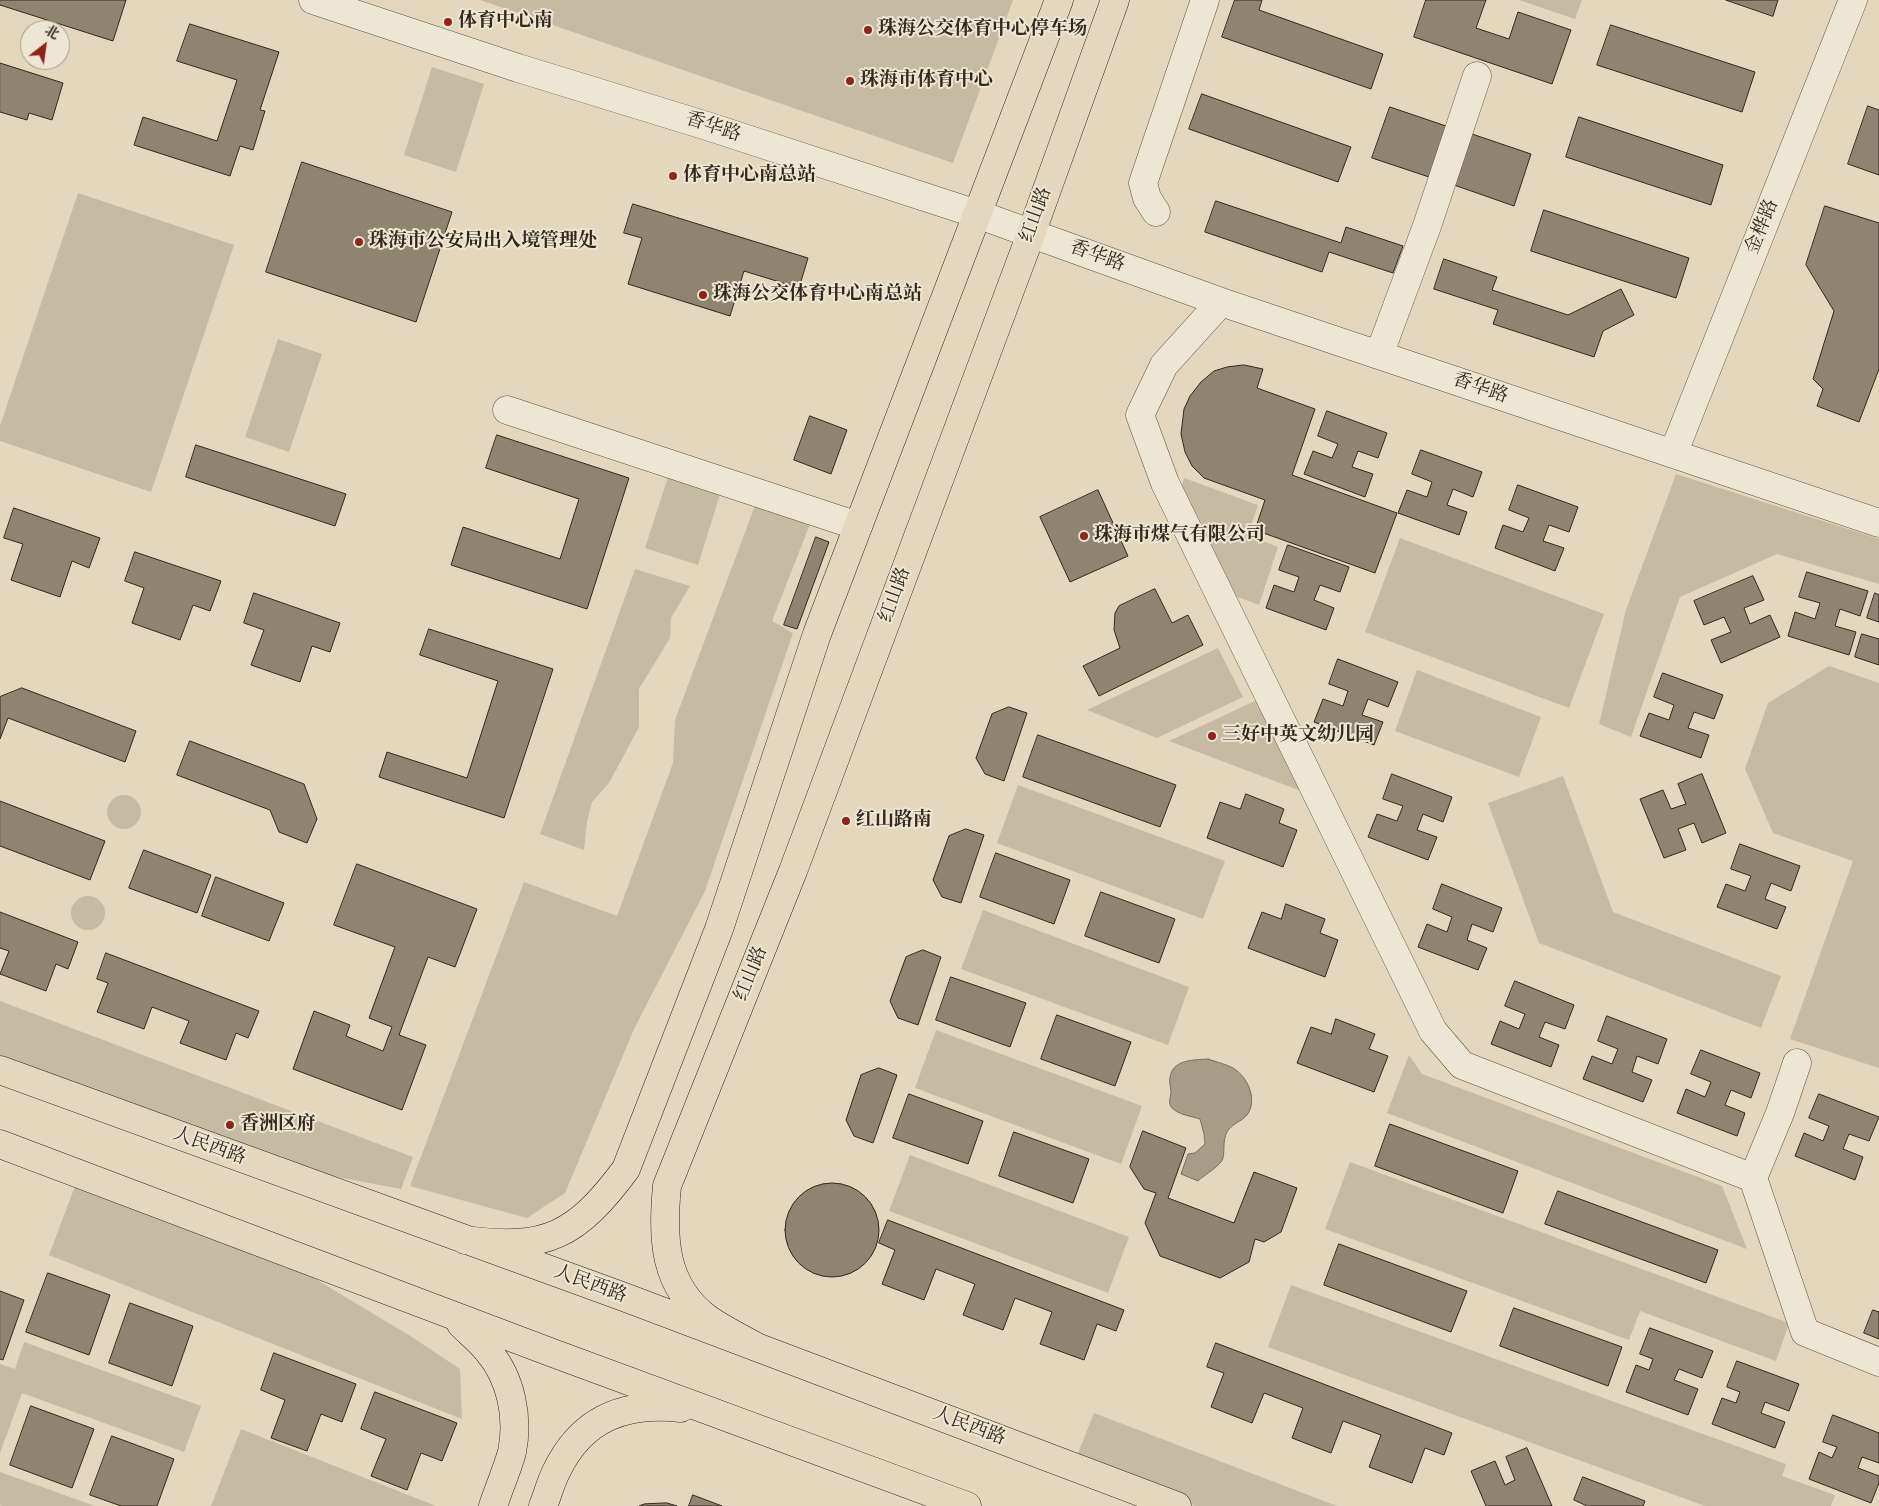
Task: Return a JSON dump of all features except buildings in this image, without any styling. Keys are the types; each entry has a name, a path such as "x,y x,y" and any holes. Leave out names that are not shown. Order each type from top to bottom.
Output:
{"main road":[{"path":"464,1240 494,1244 518,1244 540,1241 558,1234 578,1222 594,1209 626,1169 720,929 817,634 1059,0"},
{"name":"红山路","path":"759,1348 708,1319 689,1301 679,1285 670,1265 665,1243 664,1218 667,1186 793,871 1031,234 1115,0"},
{"name":"人民西路","path":"0,1070 759,1348 1177,1506"},
{"path":"0,1144 441,1311 967,1506"},
{"path":"441,1311 460,1323 489,1351 500,1367 509,1388 514,1410 512,1452 492,1506"},
{"path":"543,1506 556,1470 567,1452 594,1424 612,1414 635,1408 660,1406 691,1409 728,1418"}],"street":[{"name":"香华路","path":"313,0 518,68 707,126 977,214 1221,302 1879,523"},
{"path":"1156,212 1147,198 1143,183 1205,0"},
{"name":"金桦路","path":"1673,454 1853,0"},
{"path":"1379,355 1427,226 1477,76"},
{"path":"1221,302 1164,365 1140,415 1165,483 1433,1031 1462,1065 1753,1178"},
{"path":"507,410 858,526"},
{"path":"1797,1063 1780,1113 1753,1178 1805,1332 1879,1362"}],"shaded area":[{"name":"珠海市体育中心","path":"480,0 1013,0 953,163"},
{"path":"1519,0 1582,0 1575,19"},
{"path":"432,67 484,84 456,172 404,155"},
{"path":"78,193 234,245 151,492 0,441 0,426"},
{"path":"278,339 322,354 289,452 245,437"},
{"path":"669,474 721,491 698,565 645,548"},
{"path":"1676,474 1879,539 1879,584 1777,554 1680,597 1631,737 1599,724 1626,610"},
{"path":"1184,478 1258,505 1248,535 1278,547 1259,605 1235,596 1181,490"},
{"path":"757,500 812,519 772,621 793,633 705,891 634,1029 565,1193 527,1218 410,1186 524,882 617,916 673,763 675,720"},
{"path":"1400,538 1604,614 1569,708 1365,632"},
{"path":"635,569 690,586 671,618 670,638 639,689 639,727 609,783 592,802 587,822 584,850 540,834"},
{"path":"1218,648 1243,697 1157,738 1087,710"},
{"path":"1829,666 1879,683 1879,1068 1790,1039 1853,861 1773,833 1745,769 1768,703"},
{"path":"1417,670 1541,717 1519,777 1395,731"},
{"path":"1257,700 1301,791 1169,741"},
{"path":"1563,776 1613,912 1781,976 1761,1028 1539,943 1488,803"},
{"path":"1018,785 1225,861 1203,919 997,843"},
{"path":"124,795 136,800 141,812 136,824 124,829 112,824 107,812 112,800"},
{"path":"88,896 100,901 105,913 100,925 88,930 76,925 71,913 76,901"},
{"path":"983,910 1189,987 1168,1045 961,969"},
{"path":"0,1001 413,1157 401,1189 264,1163 0,1061"},
{"path":"936,1030 1142,1106 1121,1164 915,1088"},
{"path":"1409,1055 1422,1074 1722,1186 1747,1249 1387,1113"},
{"path":"1208,1059 1230,1067 1243,1077 1250,1089 1252,1103 1247,1115 1227,1132 1222,1161 1198,1181 1181,1174 1188,1154 1195,1153 1205,1144 1200,1119 1182,1114 1172,1108 1170,1103 1170,1080 1172,1072 1179,1064 1190,1060"},
{"path":"910,1155 1129,1237 1108,1293 889,1211"},
{"path":"1350,1162 1789,1323 1776,1361 1640,1311 1629,1340 1325,1229"},
{"path":"80,1173 287,1262 412,1337 460,1369 462,1419 49,1255"},
{"path":"1291,1285 1786,1464 1782,1476 1835,1495 1831,1506 1705,1506 1268,1347"},
{"path":"24,1342 201,1406 184,1452 22,1393 0,1453 0,1364 15,1369"},
{"path":"1094,1413 1337,1506 1195,1506 1075,1461"},
{"path":"241,1429 436,1506 211,1506"},
{"path":"0,1472 95,1506 0,1505"}],"place":[{"name":"体育中心南","path":"448,22"},
{"name":"珠海公交体育中心停车场","path":"868,30"},
{"name":"珠海市体育中心","path":"850,81"},
{"name":"体育中心南总站","path":"673,176"},
{"name":"珠海市公安局出入境管理处","path":"359,242"},
{"name":"珠海公交体育中心南总站","path":"703,295"},
{"name":"珠海市煤气有限公司","path":"1084,536"},
{"name":"三好中英文幼儿园","path":"1212,736"},
{"name":"红山路南","path":"846,821"},
{"name":"香洲区府","path":"230,1125"}]}
